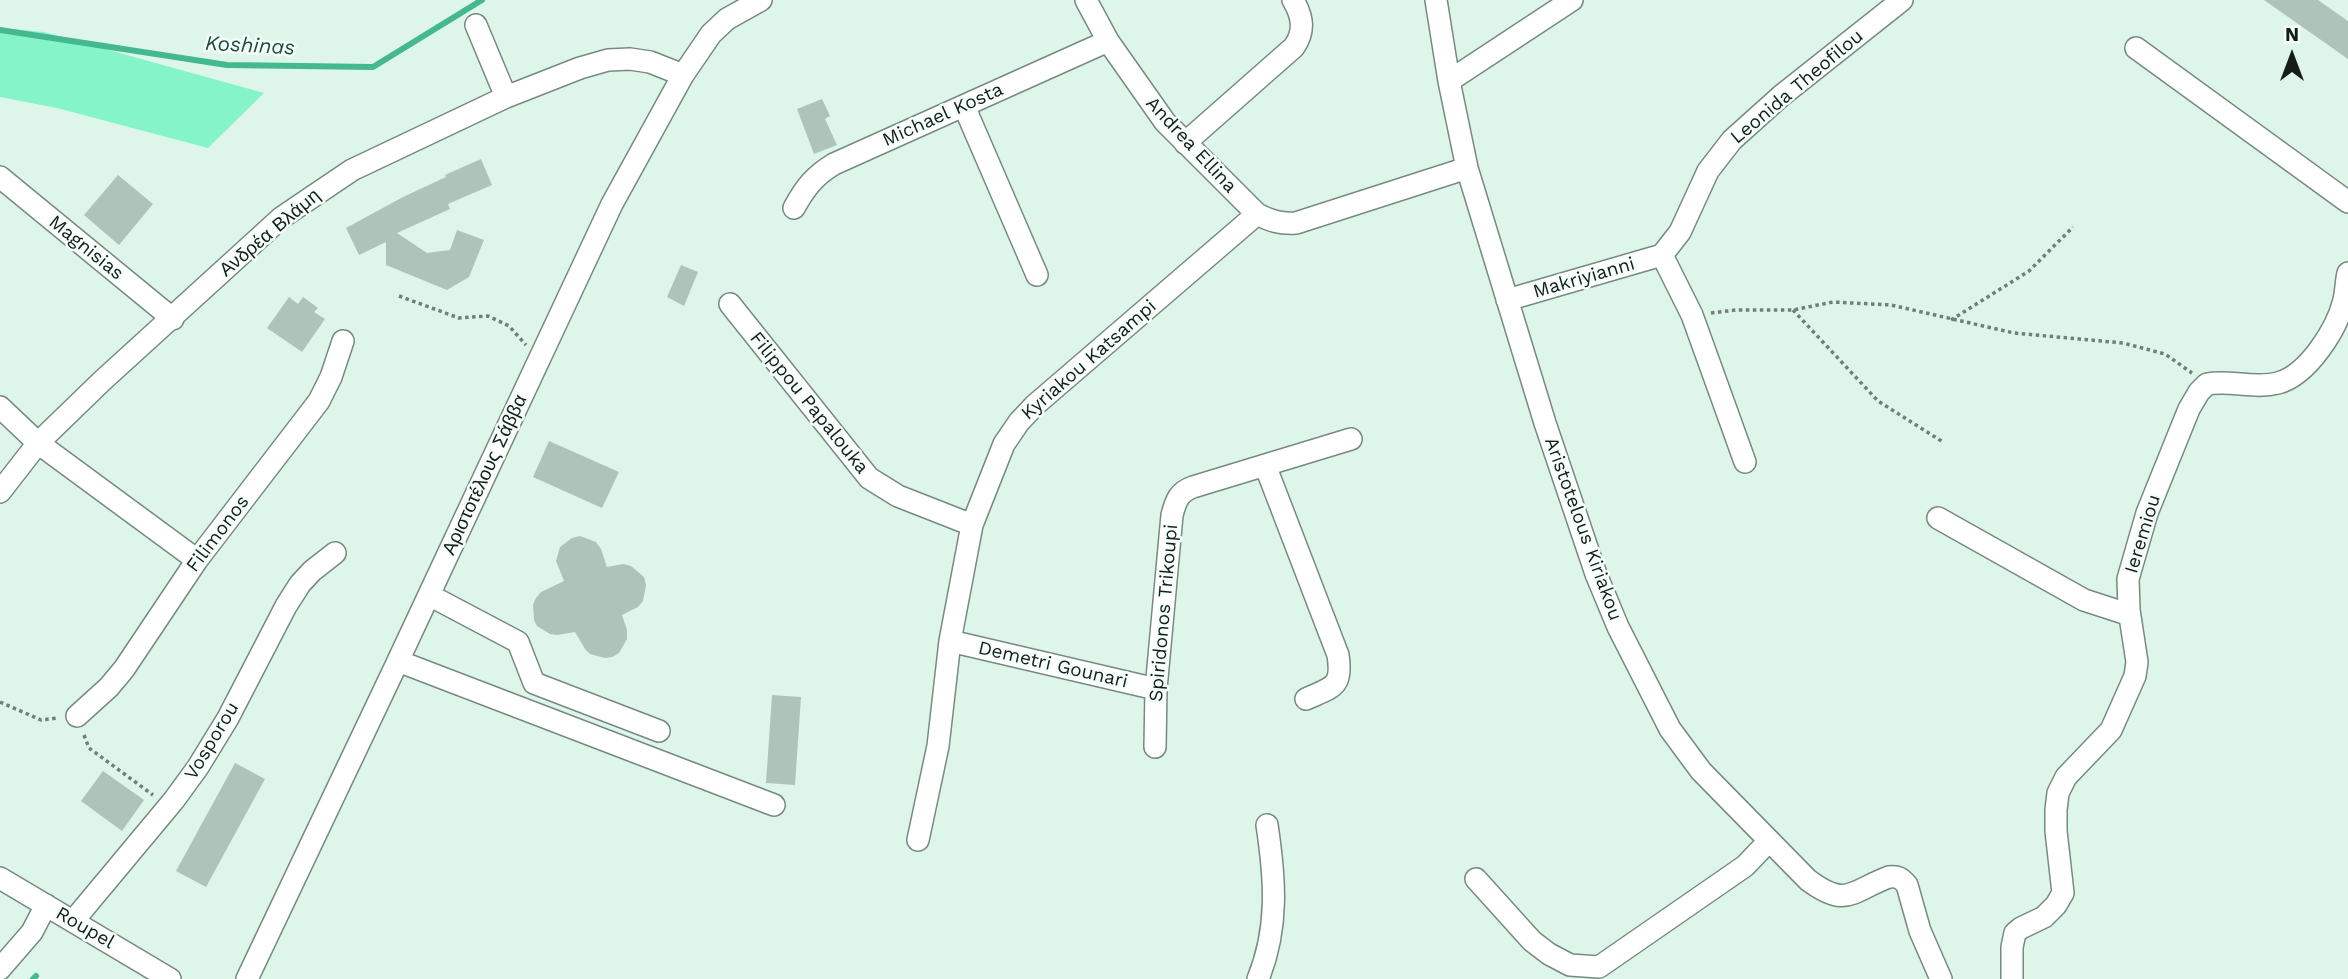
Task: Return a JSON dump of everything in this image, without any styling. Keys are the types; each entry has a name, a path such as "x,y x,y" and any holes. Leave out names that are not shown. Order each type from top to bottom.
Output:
{"street":[{"name":"Αριστοτέλους Σάββα","path":"247,979 612,204 683,75 711,34 727,19 761,0"},
{"name":"Andrea Ellina","path":"1086,0 1108,41 1149,103 1257,214"},
{"path":"1185,143 1294,47 1300,39 1302,28 1300,14 1293,0"},
{"name":"Aristotelous Kiriakou","path":"1436,0 1467,168 1545,424 1591,561 1618,627 1670,729 1701,771 1768,842 1808,880 1825,892 1847,896 1889,877 1902,879 1907,884 1920,931 1941,979"},
{"path":"1449,81 1572,0"},
{"name":"Leonida Theofilou","path":"1662,256 1680,232 1708,171 1731,140 1781,96 1902,0"},
{"path":"476,24 506,97"},
{"name":"Michael Kosta","path":"794,208 805,187 834,164 1108,41"},
{"path":"2136,48 2348,202"},
{"name":"Ανδρέα Βλάμη","path":"0,492 38,443 102,381 281,218 352,170 506,97 580,68 608,60 630,59 650,62 683,75"},
{"path":"964,106 1037,275"},
{"path":"1257,214 1273,222 1296,223 1467,168"},
{"name":"Magnisias","path":"0,177 173,319"},
{"name":"Kyriakou Katsampi","path":"918,840 938,746 950,641 972,525 1004,444 1035,405 1257,214"},
{"path":"1662,256 1692,315 1745,463"},
{"name":"Makriyianni","path":"1507,300 1662,256"},
{"path":"2207,384 2270,384 2296,375 2314,359 2338,316 2344,300 2348,273"},
{"name":"Filippou Papalouka","path":"730,304 869,478 898,496 972,525"},
{"name":"Filimonos","path":"77,716 110,687 124,669 198,560 318,401 331,377 343,341"},
{"name":"Ieremiou","path":"2012,979 2015,933 2044,917 2063,893 2056,831 2059,793 2066,777 2111,730 2135,676 2137,653 2129,610 2128,579 2147,513 2189,409 2207,384"},
{"path":"0,407 38,443 198,560"},
{"name":"Spiridonos Trikoupi","path":"1156,747 1156,689 1172,514 1176,501 1183,491 1351,439"},
{"path":"1265,465 1338,655 1338,682 1306,699"},
{"path":"1938,518 2084,600 2121,612 2129,610"},
{"name":"Vosporou","path":"74,920 169,807 198,767 228,718 300,584 335,553"},
{"path":"429,595 518,642 534,683 659,732"},
{"name":"Demetri Gounari","path":"950,641 1156,689"},
{"path":"398,661 774,806"},
{"path":"1258,979 1272,935 1274,903 1274,870 1267,825"},
{"path":"1476,879 1532,941 1549,954 1570,965 1599,967 1745,866 1768,842"},
{"name":"Roupel","path":"0,878 170,979"},
{"path":"0,969 33,932 46,905"}],"path":[{"path":"1951,320 2029,271 2073,228"},
{"path":"399,296 459,318 488,316 509,326 538,359"},
{"path":"1692,315 1736,310 1793,310 1833,302 1891,305 2014,333 2123,343 2165,354 2207,384"},
{"path":"1793,310 1878,401 1943,442"},
{"path":"0,702 41,720 77,716 89,748 169,807"}],"green space":[{"path":"0,28 44,32 264,93 208,148 57,108 0,97"}],"building":[{"path":"2264,0 2318,0 2348,21 2348,59"},
{"path":"822,99 830,116 825,119 837,145 814,154 797,109"},
{"path":"481,159 492,185 448,204 450,209 397,233 427,253 450,250 457,230 484,240 469,277 447,290 386,265 386,242 359,255 346,228 446,177 445,175"},
{"path":"118,175 153,204 119,245 84,215"},
{"path":"681,265 698,272 684,306 667,297"},
{"path":"289,297 298,304 303,297 318,308 314,312 325,319 302,352 267,328"},
{"path":"549,441 619,472 602,508 533,477"},
{"path":"580,536 596,542 607,567 623,564 631,566 644,577 646,585 643,601 638,607 622,615 627,639 619,653 612,657 590,654 575,632 550,634 537,626 534,620 533,605 536,598 541,592 564,581 556,561 560,547 572,538"},
{"path":"772,695 801,697 795,785 766,783"},
{"path":"235,763 265,779 206,887 176,871"},
{"path":"103,771 144,800 122,831 81,801"}],"waterway":[{"name":"Koshinas","path":"0,30 227,65 373,67 482,0"},
{"path":"33,979 36,976"}]}
